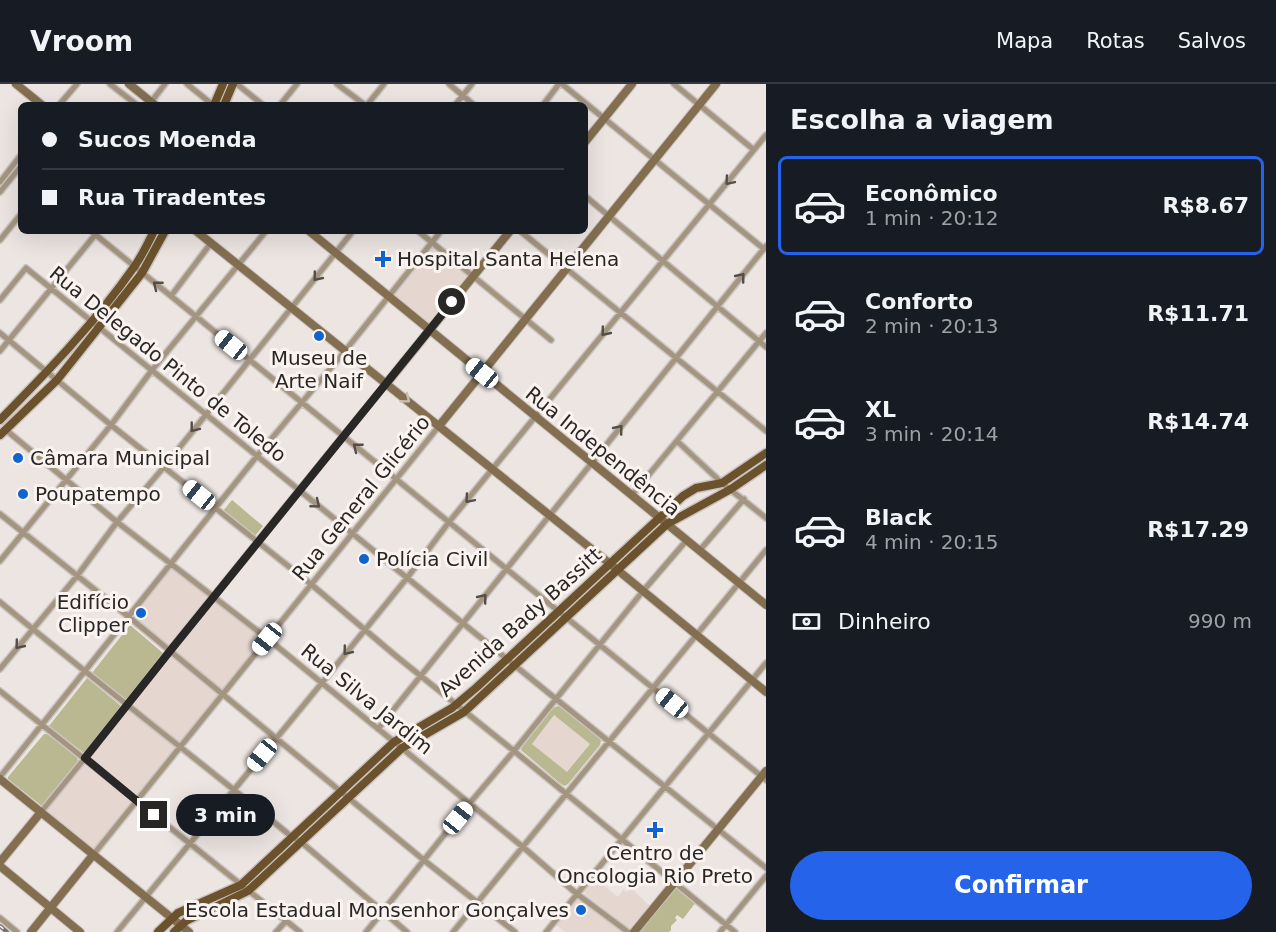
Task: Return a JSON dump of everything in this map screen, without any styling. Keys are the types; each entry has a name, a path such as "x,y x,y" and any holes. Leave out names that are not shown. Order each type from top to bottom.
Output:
{"main road":[{"path":"214,102 223,84"},
{"path":"226,102 235,84"},
{"path":"1,427 92,321 134,267 152,234"},
{"path":"1,427 57,380 142,273 163,234"},
{"name":"Avenida Bady Bassitt","path":"174,932 186,921 244,888 301,842 402,748 464,712 515,665 609,563 682,496 696,488 722,483 766,453"},
{"name":"Avenida Bady Bassitt","path":"158,932 178,913 244,888 292,837 394,742 456,705 507,659 618,570 667,524 731,489 766,465"}],"street":[{"path":"16,84 38,102"},
{"path":"62,102 77,84"},
{"path":"110,84 131,102"},
{"path":"129,84 152,102"},
{"path":"154,102 165,84"},
{"path":"187,84 209,102"},
{"path":"235,84 259,102"},
{"path":"282,102 297,84"},
{"path":"337,84 362,102"},
{"path":"369,102 384,84"},
{"path":"448,84 470,102"},
{"path":"457,102 472,84"},
{"path":"546,102 561,84 584,102"},
{"path":"588,138 632,84"},
{"path":"674,84 754,150"},
{"name":"Rua General Glicério","path":"31,932 716,84"},
{"path":"378,729 765,248 588,105"},
{"path":"117,932 766,135"},
{"path":"1,186 9,175 18,169"},
{"path":"588,198 766,347"},
{"path":"0,240 18,218"},
{"path":"0,351 92,234"},
{"path":"94,234 653,688 765,776 634,932"},
{"path":"200,234 766,692"},
{"path":"0,561 264,234"},
{"name":"Rua Independência","path":"313,234 766,606"},
{"path":"0,669 351,234"},
{"path":"422,234 551,339"},
{"path":"189,932 0,778 257,456 303,403 439,234"},
{"path":"78,931 0,864 507,234"},
{"path":"524,234 766,431"},
{"path":"171,296 211,243"},
{"name":"Rua Delegado Pinto de Toledo","path":"0,300 26,268 766,868"},
{"path":"0,333 735,932"},
{"path":"632,495 766,333"},
{"name":"Rua Silva Jardim","path":"1,427 117,522 214,596 578,894 628,932"},
{"path":"677,441 722,483 766,518"},
{"path":"699,551 744,499"},
{"path":"0,514 515,932"},
{"path":"366,932 686,541"},
{"path":"453,932 766,550"},
{"path":"0,602 301,842 407,932"},
{"path":"546,932 766,663"},
{"path":"0,691 300,932"},
{"path":"720,932 766,876"},
{"path":"0,918 17,932"},
{"path":"276,932 286,921"}],"shaded area":[{"path":"434,247 468,275 428,325 393,296"},
{"path":"172,564 265,639 93,854 43,812 172,650 130,616"},
{"path":"554,715 590,744 567,773 532,744"},
{"path":"593,880 618,897 623,890 627,892 631,888 650,906 633,927 629,928 585,894 584,890"},
{"name":"Escola Estadual Monsenhor Gonçalves","path":"578,896 625,932 565,932 555,924"}],"green space":[{"path":"232,500 263,526 254,537 223,511"},
{"path":"130,625 164,654 130,698 125,700 92,673"},
{"path":"87,678 121,706 84,753 49,726"},
{"path":"561,707 601,741 565,786 521,750 553,708","holes":["554,715 590,744 567,772 532,744"]},
{"path":"44,734 77,756 78,762 42,806 8,777"},
{"path":"675,887 696,902 683,919 677,915 675,918 677,920 669,932 639,932"}],"railway":[{"path":"0,926 7,932"}],"place":[{"name":"Hospital Santa Helena","path":"383,259"},
{"name":"Museu de Arte Naif","path":"319,336"},
{"name":"Câmara Municipal","path":"18,458"},
{"name":"Poupatempo","path":"23,494"},
{"name":"Polícia Civil","path":"364,559"},
{"name":"Edifício Clipper","path":"141,613"},
{"name":"Centro de Oncologia Rio Preto","path":"655,830"},
{"name":"Escola Estadual Monsenhor Gonçalves","path":"581,910"}],"route":[{"path":"154,815 85,758 452,302"}]}
